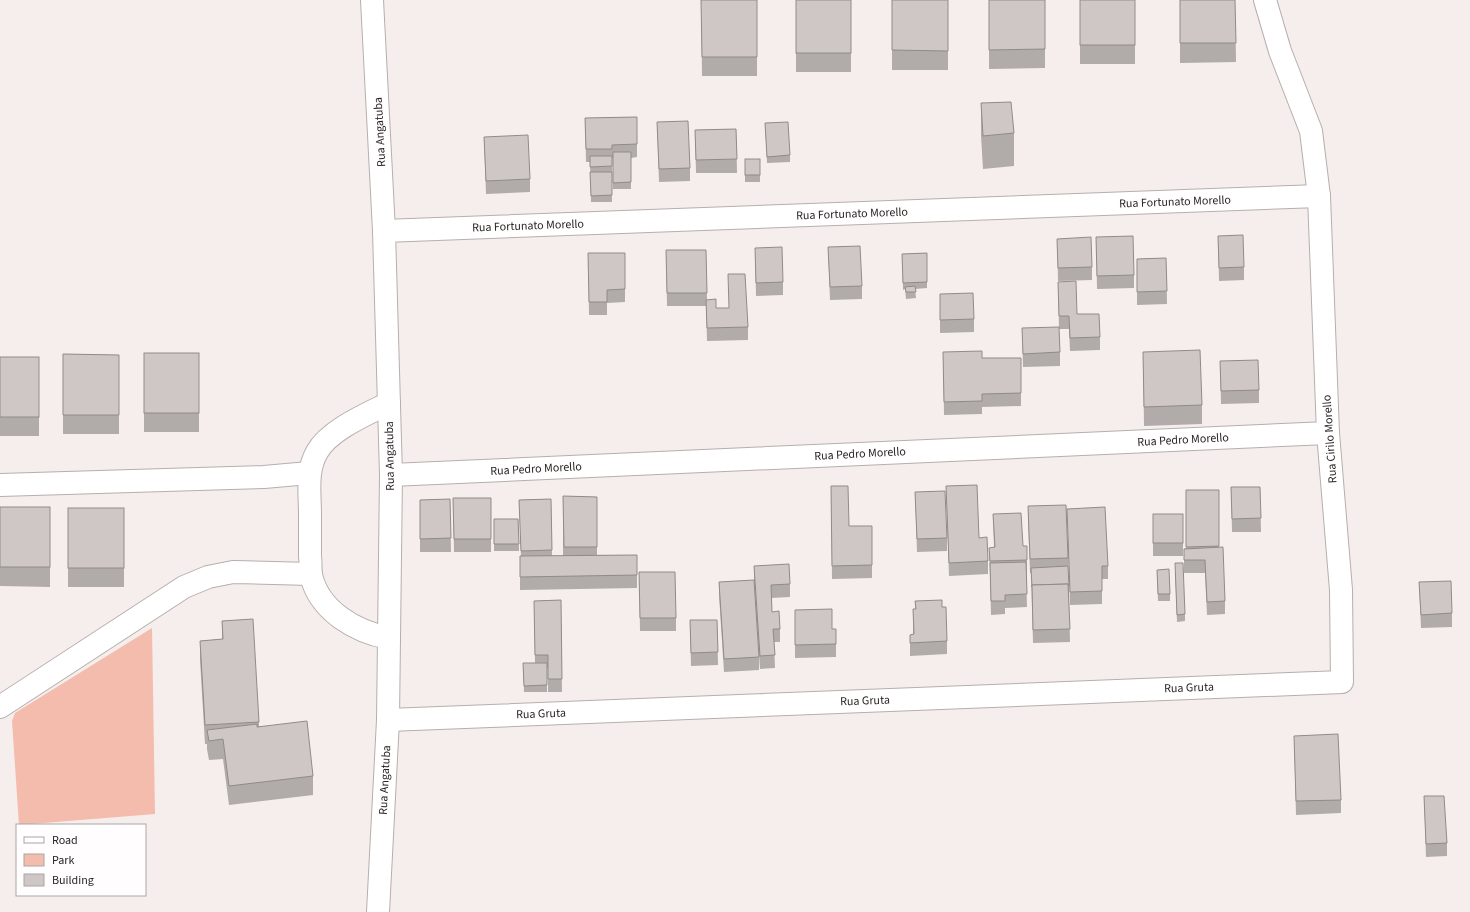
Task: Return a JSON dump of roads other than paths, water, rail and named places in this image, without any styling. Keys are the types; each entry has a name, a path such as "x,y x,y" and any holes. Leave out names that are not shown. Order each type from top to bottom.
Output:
{"street":[{"name":"Rua Angatuba","path":"372,0 384,231 391,475 388,720 378,912"},
{"name":"Rua Cirilo Morello","path":"1265,0 1280,51 1311,131 1319,196 1328,433 1341,590 1342,682"},
{"name":"Rua Fortunato Morello","path":"384,231 1319,196"},
{"path":"389,403 357,419 326,439 317,452 309,473 311,574 319,594 334,612 347,623 374,636 389,638"},
{"name":"Rua Pedro Morello","path":"391,475 1328,433"},
{"path":"0,484 264,477 309,473"},
{"path":"0,707 184,587 208,577 233,572 311,574"},
{"name":"Rua Gruta","path":"388,720 1342,682"}]}
